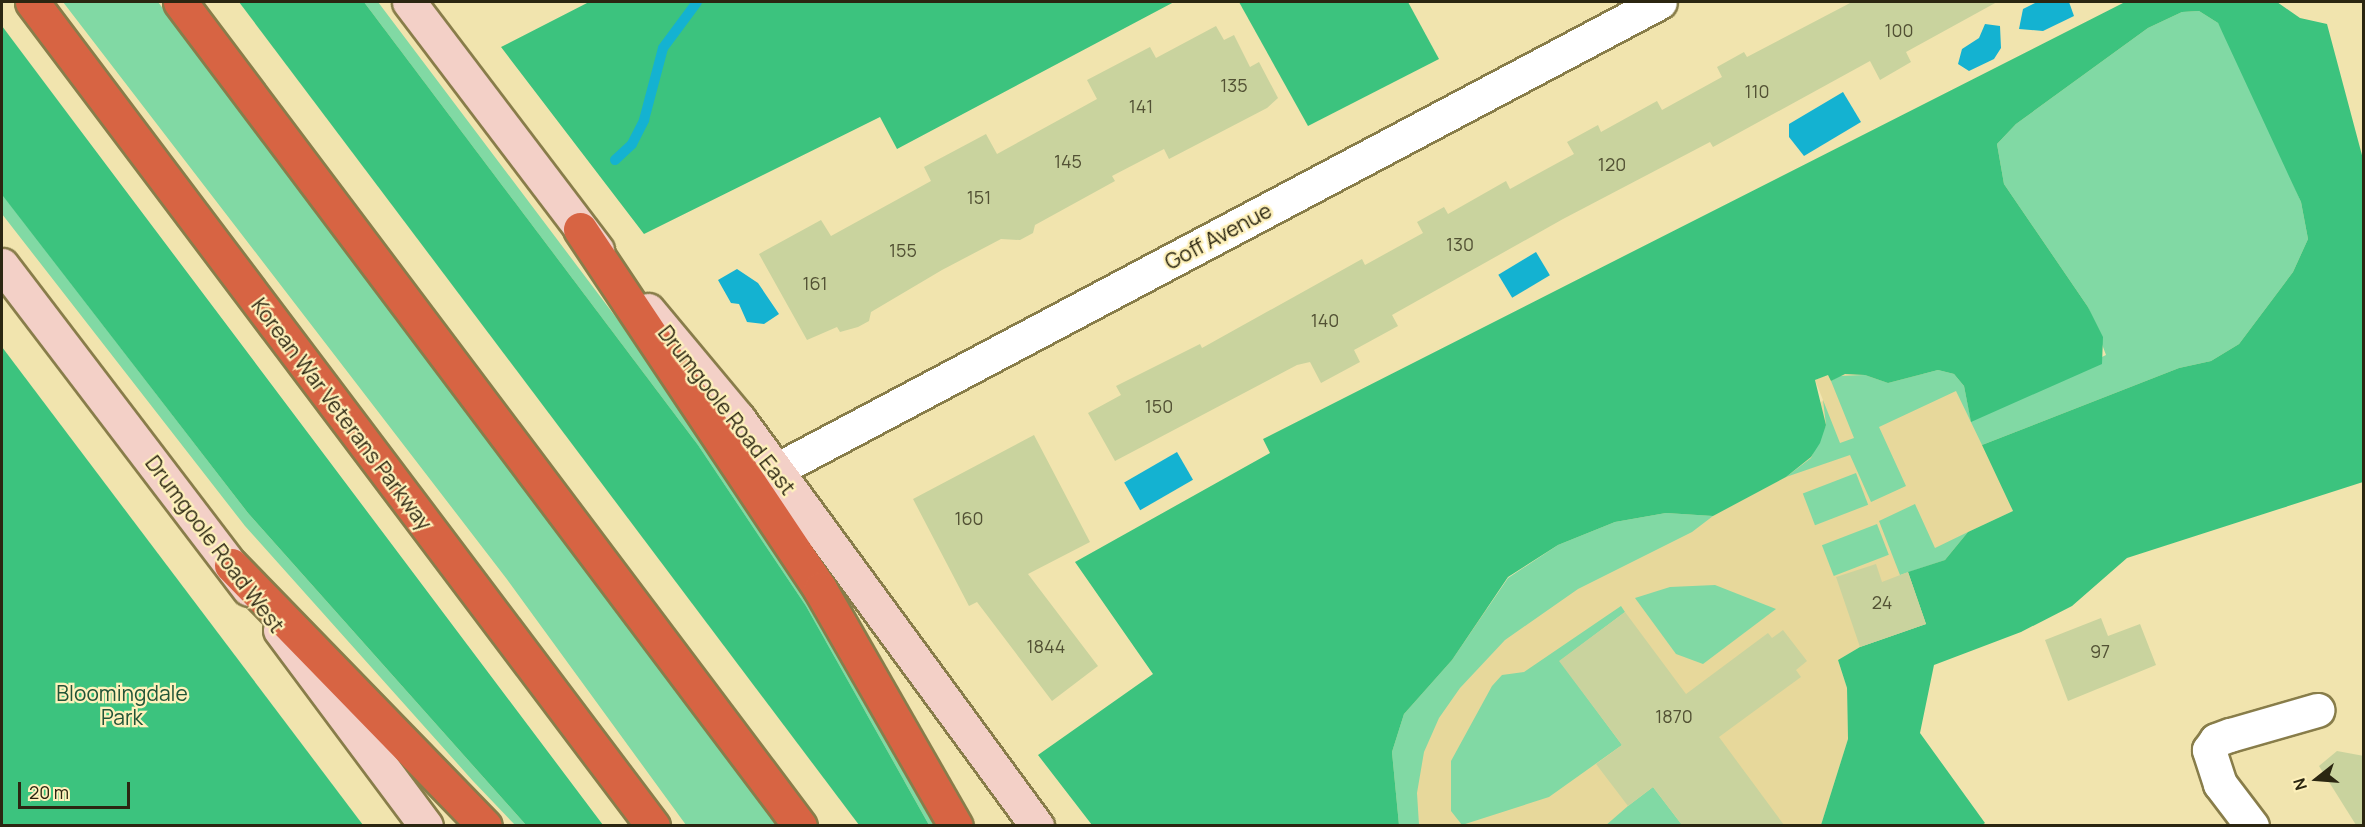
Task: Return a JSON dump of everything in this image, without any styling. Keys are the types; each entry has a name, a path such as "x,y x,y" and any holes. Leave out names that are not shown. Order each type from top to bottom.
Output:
{"highway":[{"name":"Korean War Veterans Parkway","path":"32,2 653,825"},
{"path":"180,2 800,825"},
{"path":"580,229 820,589 956,825"},
{"path":"231,565 485,825"}],"street":[{"name":"Drumgoole Road East","path":"409,2 580,229 738,418 1037,825"},
{"name":"Goff Avenue","path":"776,470 1660,2"},
{"name":"Drumgoole Road West","path":"2,265 426,825"},
{"path":"2252,825 2220,784 2210,750 2216,740 2317,710"}],"shaded area":[{"path":"1829,374 1954,374 2013,511 1968,532 1926,624 1860,647 1838,660 1847,688 1848,739 1821,825 1399,825 1404,714 1482,611 1713,516 1823,400 1815,380"}],"green space":[{"path":"63,2 158,2 777,825 686,825 506,578"},
{"path":"239,2 364,2 698,445 806,606 929,825 859,825"},
{"path":"364,2 378,2 713,446 806,582 940,825 929,825 806,606 698,445"},
{"path":"589,2 1174,2 897,149 880,117 644,234 501,47"},
{"path":"1239,2 1408,2 1439,59 1308,126"},
{"path":"2125,2 2277,2 2300,18 2327,24 2363,159 2363,482 2127,558 2072,606 2021,632 1934,665 1920,733 1985,823 1982,825 1821,825 1848,739 1847,688 1838,660 1860,647 1926,624 1908,572 1945,560 1968,532 2013,511 1982,445 2179,368 2211,361 2239,344 2293,272 2308,239 2301,202 2218,23 2199,11 2182,12 2148,28 2016,124 1997,144 2004,184 2088,307 2103,337 2102,364 1971,422 1964,386 1954,374 1938,370 1888,383 1865,375 1845,374 1831,381 1828,375 1815,380 1826,425 1820,443 1811,457 1786,477 1713,516 1666,513 1615,522 1558,545 1508,577 1452,660 1404,714 1392,752 1399,825 1092,825 1038,755 1153,674 1075,562 1270,453 1263,439"},
{"path":"2199,11 2218,23 2249,81 2301,202 2308,239 2293,272 2239,344 2211,361 2179,368 1982,445 1956,391 1879,427 1906,486 1871,502 1850,455 1786,477 1811,458 1826,425 1823,400 1840,443 1854,438 1831,381 1839,376 1865,375 1888,383 1938,370 1954,374 1964,386 1971,421 2106,355 2088,307 2004,184 1997,144 2016,124 2148,28 2182,12"},
{"path":"2,26 603,825 526,825 248,513 3,196"},
{"path":"2,194 248,513 526,825 515,825 473,781 245,526 2,214"},
{"name":"Bloomingdale Park","path":"2,347 363,825 2,825"},
{"path":"1856,473 1868,505 1815,525 1803,493"},
{"path":"1915,504 1935,548 1968,532 1945,560 1900,575 1879,521"},
{"path":"1666,513 1713,516 1692,532 1578,589 1505,640 1460,688 1439,718 1424,752 1417,793 1419,825 1399,825 1392,752 1404,714 1452,660 1508,578 1558,545 1615,522"},
{"path":"1877,524 1889,555 1834,576 1822,545"},
{"path":"1715,585 1776,609 1703,664 1676,654 1635,598 1670,587"},
{"path":"1621,606 1625,612 1560,661 1622,745 1549,797 1462,825 1451,811 1451,761 1492,686 1502,675 1524,672"},
{"path":"1653,787 1682,825 1605,826 1628,806"}],"water":[{"path":"2037,2 2069,2 2074,16 2043,31 2019,29 2023,9"},
{"path":"1985,24 2000,26 2001,48 1994,59 1969,71 1958,64 1962,49 1979,38"},
{"path":"1843,92 1861,122 1804,156 1789,137 1789,124"},
{"path":"1536,252 1550,275 1512,298 1498,275"},
{"path":"737,269 758,283 779,314 764,324 747,322 739,304 731,303 718,280"},
{"path":"1177,452 1193,480 1140,510 1124,482"}],"building":[{"path":"1852,2 1997,2 1906,52 1911,62 1880,80 1870,61 1713,147 1710,142 1563,219 1392,315 1398,326 1354,350 1360,362 1321,383 1310,362 1297,365 1115,461 1088,413 1121,395 1116,386 1200,344 1202,348 1362,259 1365,265 1423,233 1417,222 1444,207 1448,214 1506,181 1510,189 1574,154 1567,142 1598,125 1601,132 1657,101 1662,110 1722,77 1717,67 1744,52 1747,57"},
{"path":"1216,26 1224,40 1234,35 1250,67 1259,62 1278,98 1267,108 1169,159 1164,149 1112,176 1115,181 1035,225 1033,233 1020,240 1001,239 942,270 871,312 869,321 858,327 840,332 837,327 807,340 759,254 821,220 831,236 931,181 924,167 986,134 997,154 1097,99 1087,80 1150,47 1156,58"},
{"path":"1034,435 1090,542 1028,574 1098,666 1052,701 977,602 969,606 913,499"},
{"path":"1876,564 1882,582 1908,572 1926,624 1860,647 1836,577"},
{"path":"1625,612 1686,694 1768,633 1772,638 1783,630 1807,661 1796,670 1801,677 1719,737 1784,825 1682,825 1653,787 1628,806 1596,764 1622,745 1559,661"},
{"path":"2101,618 2108,636 2140,624 2156,665 2068,701 2045,640"},
{"path":"2337,751 2364,756 2364,825 2356,825 2319,766"}],"waterway":[{"path":"615,160 632,144 644,120 663,48 697,2"}]}
